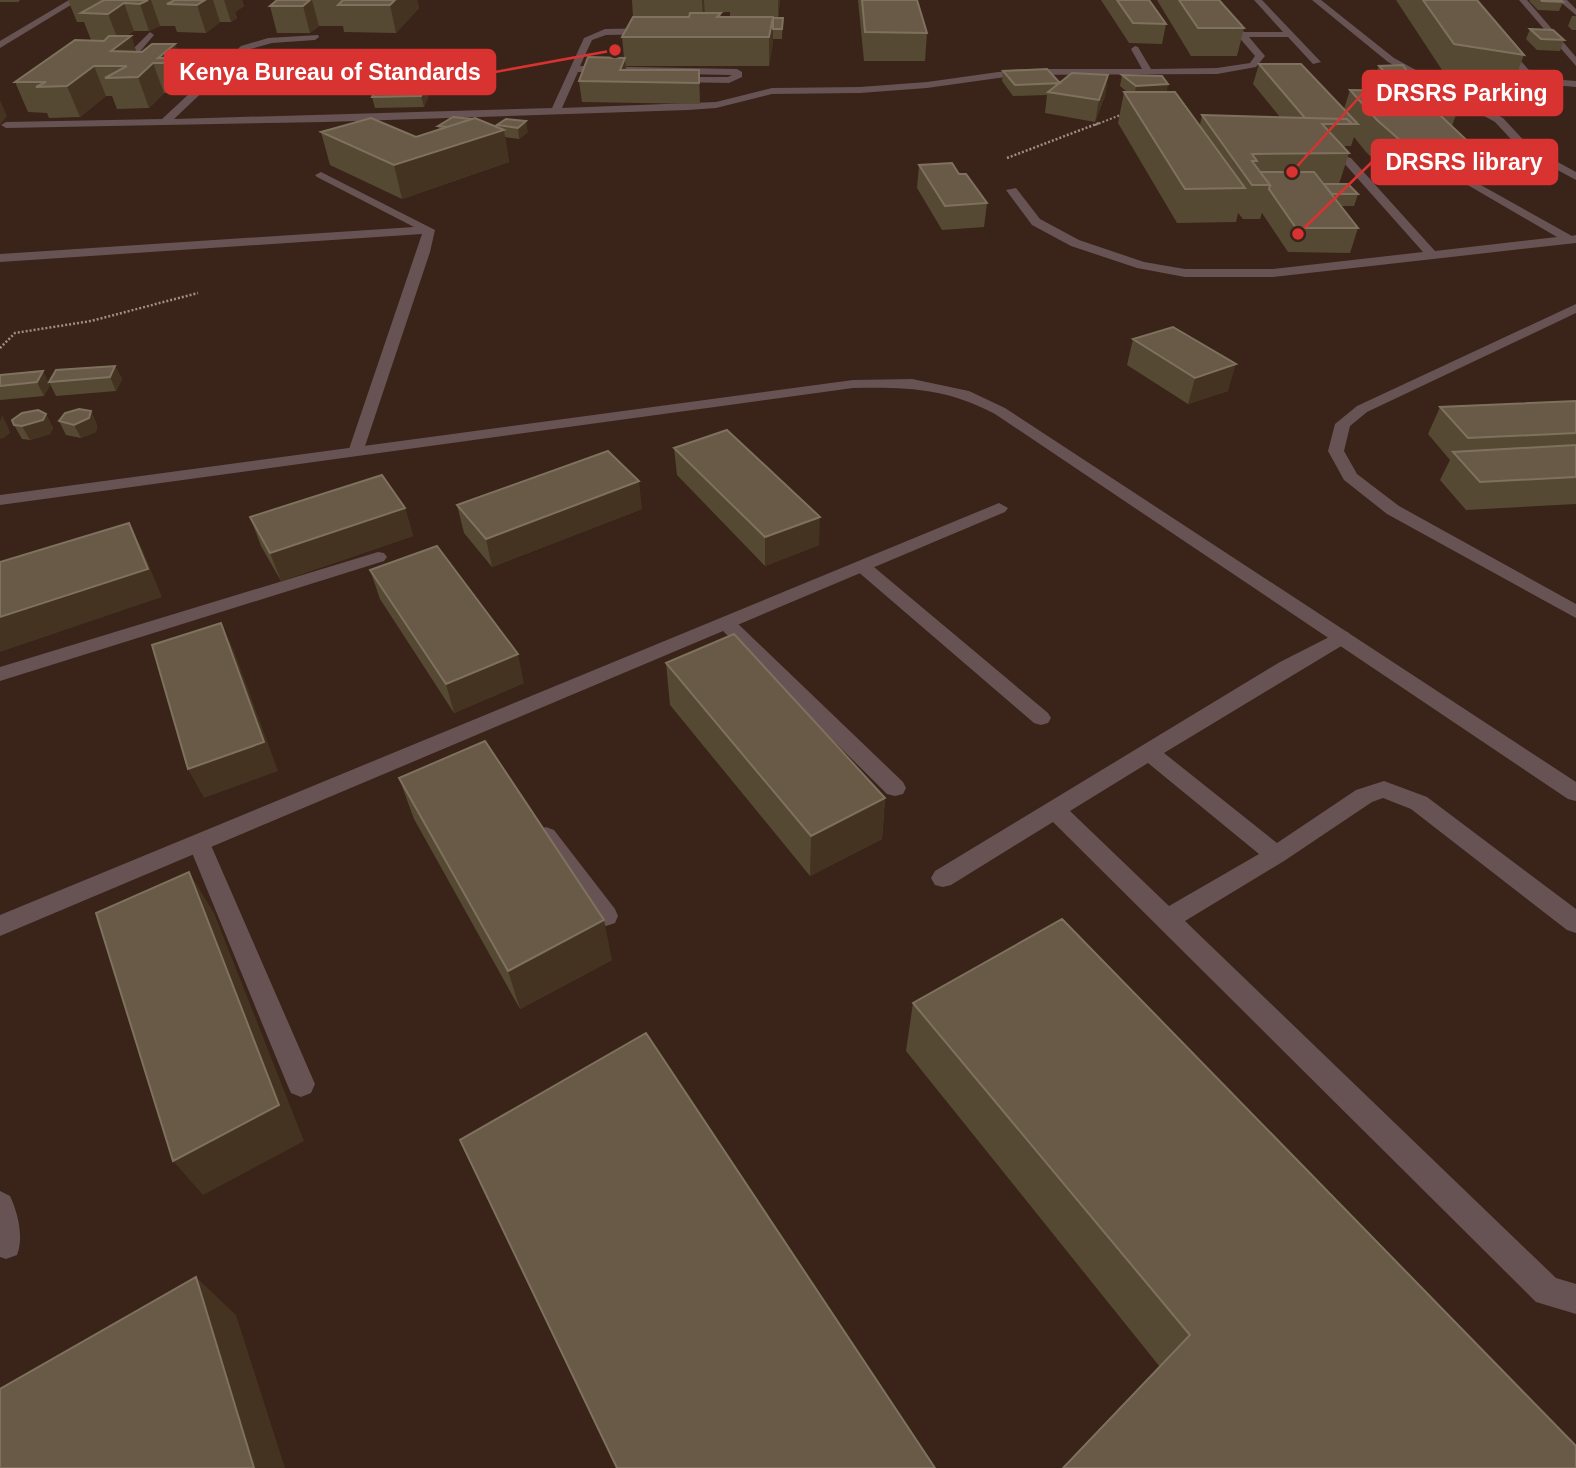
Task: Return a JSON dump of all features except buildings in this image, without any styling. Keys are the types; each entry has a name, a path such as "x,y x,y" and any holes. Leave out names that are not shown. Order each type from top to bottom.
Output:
{"street":[{"path":"0,45 75,0"},
{"path":"6,125 699,106 772,91 860,90 927,85 1019,72 1217,71 1253,65 1260,56 1211,0"},
{"path":"1258,0 1316,62"},
{"path":"1316,0 1391,60 1499,120 1526,149 1576,177"},
{"path":"1464,0 1533,81 1576,84"},
{"path":"1523,0 1576,63"},
{"path":"1562,0 1576,13"},
{"path":"0,30 23,30"},
{"path":"556,110 589,38 597,34 669,31"},
{"path":"1243,35 1290,34"},
{"path":"150,35 132,54 138,59 227,64"},
{"path":"165,122 227,64 254,44 283,38 315,37"},
{"path":"1135,49 1150,72"},
{"path":"576,69 636,70 737,72 737,77 729,80 643,79 635,77 636,70"},
{"path":"1347,160 1432,256"},
{"path":"321,175 429,230"},
{"path":"1470,182 1573,240"},
{"path":"1012,190 1036,222 1074,243 1142,265 1185,273 1273,273 1573,240"},
{"path":"1361,191 1374,191"},
{"path":"0,258 429,230"},
{"path":"356,452 425,252 429,230"},
{"path":"1576,308 1362,409 1343,424 1336,451 1350,477 1393,510 1576,611"},
{"path":"0,500 853,384 916,383 939,386 973,395 1000,411 1576,793"},
{"path":"0,926 999,509"},
{"path":"0,674 378,557"},
{"path":"862,566 1041,718"},
{"path":"726,623 895,788"},
{"path":"943,878 1287,667 1341,637"},
{"path":"467,730 484,752"},
{"path":"1150,753 1276,855"},
{"path":"1167,920 1276,855 1364,796 1384,789 1419,803 1576,922"},
{"path":"1055,810 1547,1291 1576,1299"},
{"path":"533,818 606,916"},
{"path":"199,843 301,1084"},
{"path":"0,1206 6,1244"}],"path":[{"path":"1012,190 997,162 1134,110"},
{"path":"0,348 15,333 91,321 198,293"}],"place":[{"name":"Kenya Bureau of Standards","path":"615,50"},
{"name":"DRSRS Parking","path":"1292,172"},
{"name":"DRSRS library","path":"1298,234"}]}
